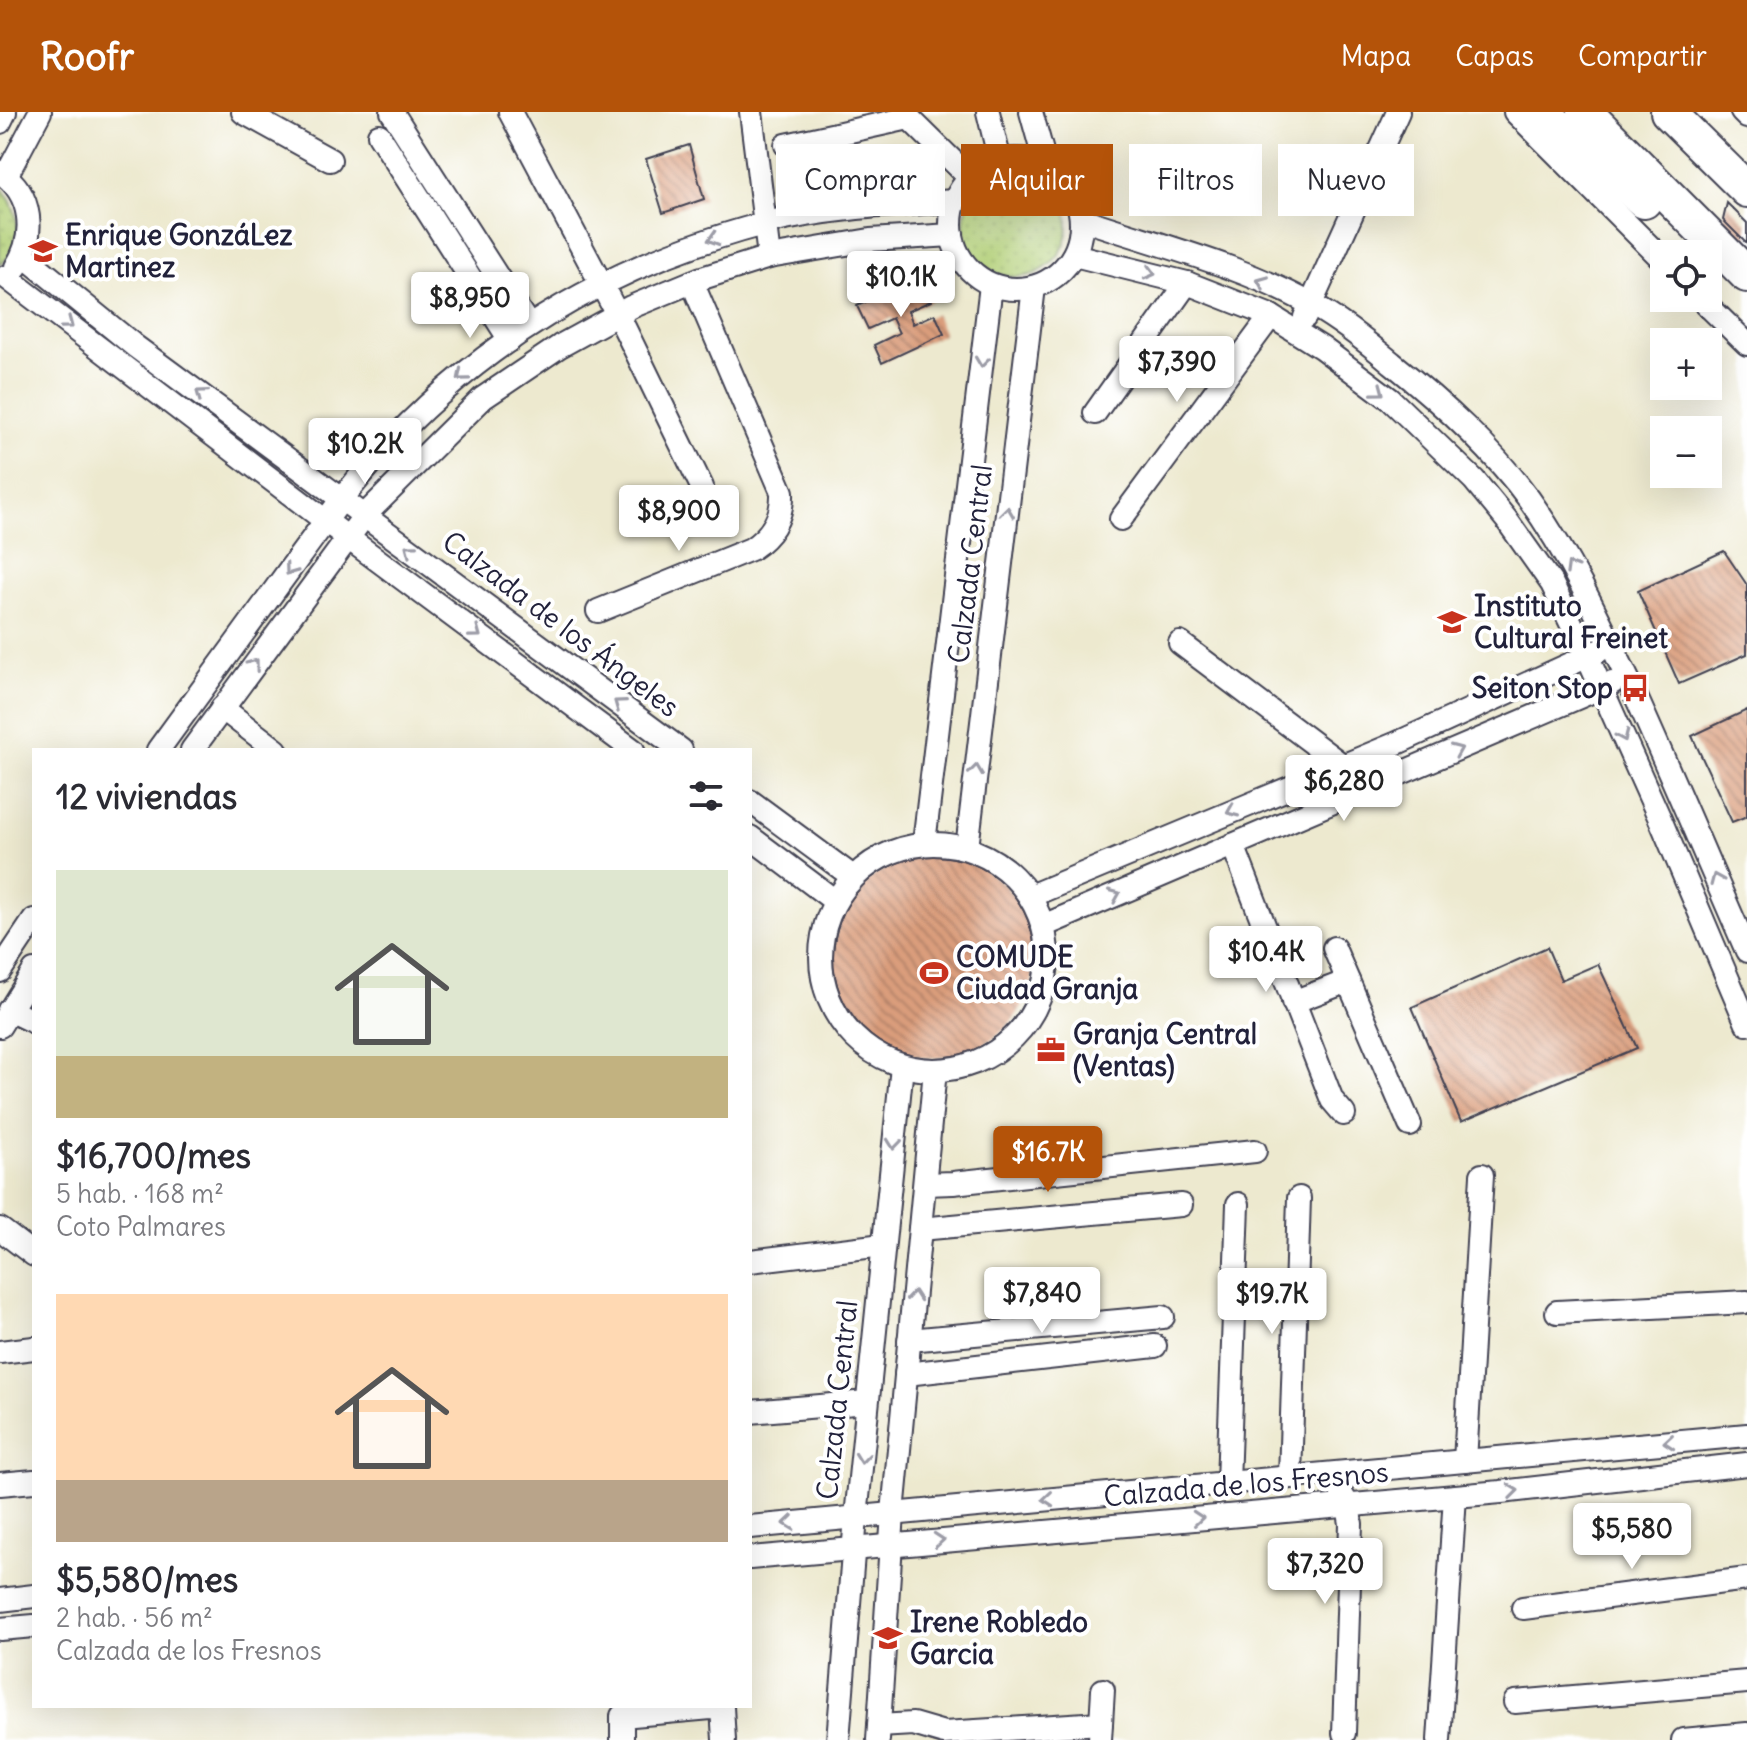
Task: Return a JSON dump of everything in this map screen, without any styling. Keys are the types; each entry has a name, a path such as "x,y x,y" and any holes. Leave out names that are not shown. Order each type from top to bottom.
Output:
{"highway":[{"path":"1542,112 1690,240"},
{"path":"1585,112 1747,275"},
{"path":"1668,112 1747,190"},
{"path":"1722,268 1747,290"}],"street":[{"path":"0,122 5,112"},
{"path":"3,279 23,255 30,227 28,212 16,186 3,174 40,112"},
{"path":"243,112 330,160"},
{"path":"392,112 529,326"},
{"path":"510,112 602,284 702,487"},
{"path":"751,112 769,257"},
{"path":"988,112 996,144"},
{"path":"1031,112 1040,144"},
{"path":"1298,332 1398,112"},
{"path":"1515,112 1650,247"},
{"path":"1742,112 1747,117"},
{"path":"790,144 908,115 961,169"},
{"path":"379,135 510,340"},
{"path":"961,192 951,218 952,235 959,256 973,273 991,285 1012,289 1034,287 1050,280 1064,269 1074,255 1080,238 1081,216"},
{"path":"159,748 375,459 461,375 529,326 602,284 689,247 766,223 871,207 955,201"},
{"path":"1082,219 1264,282 1311,304 1341,322 1410,377 1496,459 1529,500 1573,569 1612,645 1747,951"},
{"path":"193,748 365,515 483,398 560,346 617,314 692,282 769,257 870,240 952,235"},
{"name":"Calzada de los Ángeles","path":"23,255 136,347 678,748"},
{"path":"1074,255 1187,283 1271,316 1390,399 1474,480 1552,584 1660,819 1747,1024"},
{"name":"Calzada de los Ángeles","path":"3,279 630,748"},
{"path":"598,611 751,549 767,537 780,516 782,492 692,282"},
{"path":"1095,413 1187,283"},
{"name":"Calzada Central","path":"924,843 991,285"},
{"name":"Calzada Central","path":"967,848 1034,287"},
{"path":"1714,312 1747,344"},
{"path":"1121,519 1271,316"},
{"path":"1474,480 1496,459"},
{"path":"1180,643 1342,765"},
{"path":"1030,896 1395,744 1612,645"},
{"path":"1043,926 1627,677"},
{"path":"222,708 273,748"},
{"path":"1395,744 1407,772"},
{"path":"752,802 853,877"},
{"path":"1660,819 1686,807"},
{"path":"752,839 835,901"},
{"path":"924,843 967,848 1003,866 1030,896 1043,926 1047,948 1041,994 1031,1015 1017,1033 980,1060 935,1070 902,1066 875,1054 852,1036 834,1013 823,986 820,957 824,928 835,901 853,877 886,854 924,843"},
{"path":"1233,845 1332,1100 1344,1114"},
{"path":"0,971 32,923"},
{"path":"1334,948 1410,1125"},
{"path":"9,1009 32,974"},
{"path":"1293,1002 1348,981"},
{"path":"9,1009 32,1009"},
{"path":"9,1009 32,1021"},
{"name":"Calzada Central","path":"838,1740 853,1548 902,1066"},
{"path":"935,1070 890,1544 878,1733 913,1724 936,1736 1101,1731 1103,1690"},
{"path":"925,1184 1255,1151"},
{"path":"1465,1461 1482,1175"},
{"path":"1290,1477 1299,1198"},
{"path":"1228,1483 1238,1204"},
{"path":"920,1229 1181,1205"},
{"path":"0,1229 32,1253"},
{"path":"752,1261 883,1245"},
{"path":"1557,1312 1747,1302"},
{"path":"909,1340 1163,1317"},
{"path":"906,1374 1155,1346"},
{"path":"0,1352 32,1348"},
{"path":"752,1412 867,1402"},
{"name":"Calzada de los Fresnos","path":"752,1527 1747,1435"},
{"name":"Calzada de los Fresnos","path":"752,1558 1455,1496 1747,1464"},
{"path":"1329,1473 1348,1505 1351,1524 1344,1733"},
{"path":"0,1484 32,1481"},
{"path":"1439,1740 1455,1496"},
{"path":"1523,1608 1747,1579"},
{"path":"0,1600 32,1596"},
{"path":"0,1629 32,1626"},
{"path":"1515,1702 1747,1682"},
{"path":"622,1740 622,1716 711,1708"},
{"path":"722,1708 724,1740"},
{"path":"1683,1740 1747,1734"}],"green space":[{"path":"0,186 16,216 17,237 14,247 0,266"},
{"path":"965,216 1067,216 1067,235 1059,254 1045,268 1026,276 1006,276 987,268 973,254 965,235"}],"building":[{"path":"689,145 704,199 663,213 646,159"},
{"path":"1727,203 1747,223 1747,244 1723,220"},
{"path":"920,277 931,301 908,311 913,324 935,314 944,334 882,363 874,345 899,333 892,318 868,329 857,306"},
{"path":"1724,551 1747,585 1747,654 1679,684 1638,591"},
{"path":"1747,710 1747,816 1732,822 1692,736"},
{"name":"COMUDE Ciudad Granja","path":"934,856 973,864 1005,886 1027,918 1035,957 1027,996 1005,1028 973,1050 934,1058 895,1050 863,1028 841,996 833,957 841,918 863,886 895,864"},
{"path":"1547,947 1561,980 1598,964 1637,1048 1461,1122 1412,1007"}],"place":[{"name":"Enrique GonzáLez Martinez","path":"43,251"},
{"name":"Instituto Cultural Freinet","path":"1452,622"},
{"name":"Seiton Stop","path":"1635,688"},
{"name":"COMUDE Ciudad Granja","path":"934,973"},
{"name":"Granja Central (Ventas)","path":"1051,1050"},
{"name":"Irene Robledo Garcia","path":"888,1638"}]}
